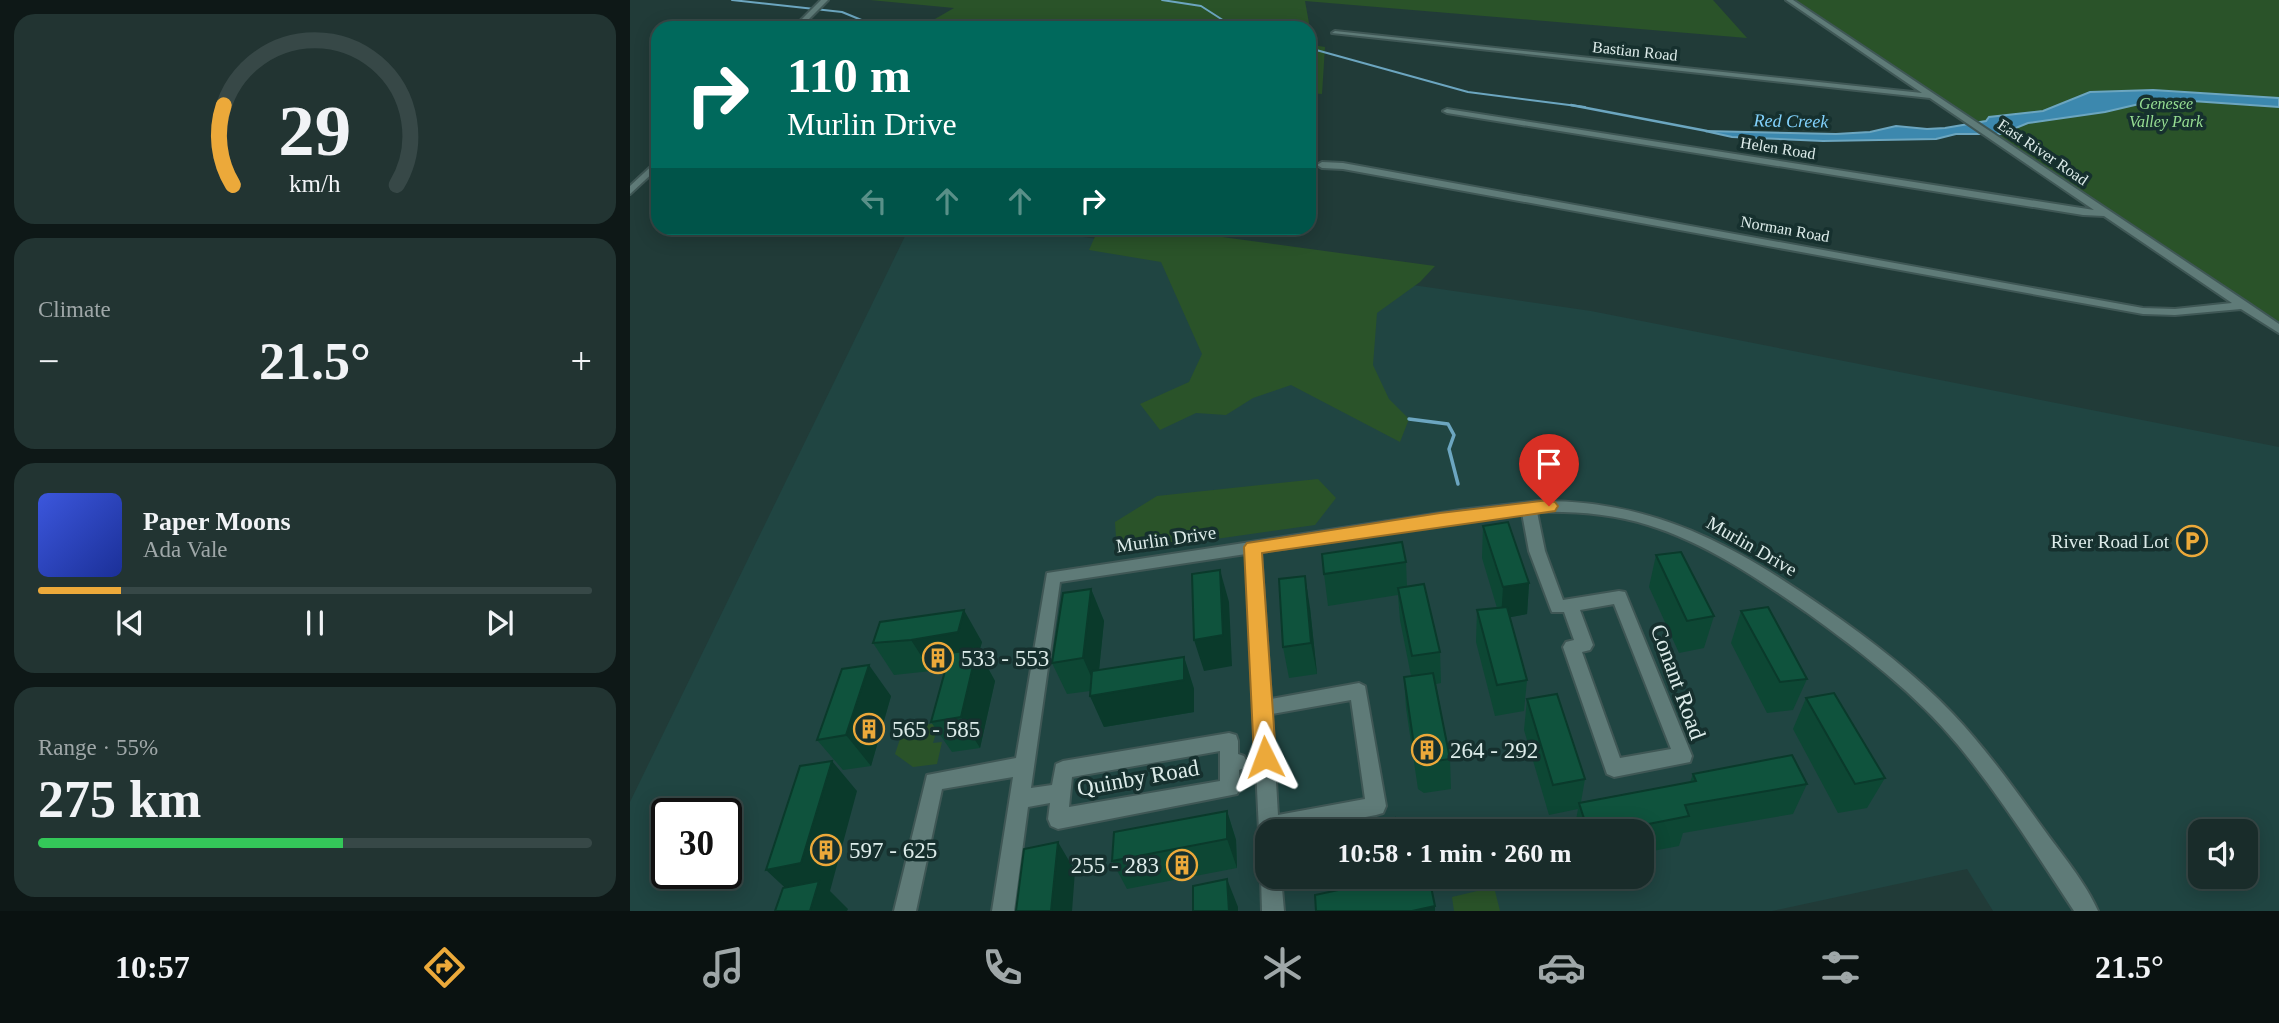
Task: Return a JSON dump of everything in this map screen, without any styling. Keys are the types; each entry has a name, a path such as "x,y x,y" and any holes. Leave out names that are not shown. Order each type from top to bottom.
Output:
{"street":[{"name":"East River Road","path":"1789,0 2279,329"},
{"path":"803,21 823,2"},
{"name":"Bastian Road","path":"1335,33 1931,96"},
{"name":"Helen Road","path":"1447,111 2070,210 2106,213"},
{"name":"Norman Road","path":"1322,165 1343,166 2143,311 2175,312 2244,305"},
{"path":"630,191 651,170"},
{"name":"Murlin Drive","path":"1024,766 1053,577 1529,508 1593,508 1656,523 1693,536 1760,571 1859,641 1906,679 1962,737 1992,774 2087,911"},
{"name":"Conant Road","path":"1529,508 1537,551 1558,607 1570,605 1619,597 1682,756 1614,768 1572,647 1584,645 1570,605"},
{"path":"1253,547 1268,819"},
{"path":"1262,708 1359,691 1376,806 1316,819"},
{"name":"Quinby Road","path":"1229,741 1233,763 1230,788 1058,819 1060,792 1063,770 1229,741"},
{"path":"905,911 934,781 1024,766 1003,911"},
{"name":"Quinby Road","path":"1019,800 1060,792"},
{"path":"1272,889 1273,911"}],"shaded area":[{"path":"906,235 1070,235 1591,311 2279,447 2279,911 1993,911 1967,869 1772,911 630,911 630,802"}],"green space":[{"path":"870,0 1713,0 1747,38 1305,1 1309,21 931,21 954,8"},
{"name":"Genesee Valley Park","path":"1795,0 2279,0 2279,322"},
{"path":"1316,46 1325,47 1322,94 1316,94"},
{"path":"1096,235 1207,235 1435,266 1420,282 1377,313 1373,365 1389,399 1409,419 1400,442 1291,385 1253,398 1226,415 1196,413 1160,430 1140,404 1189,382 1202,354 1161,262 1089,250"},
{"path":"1318,479 1336,498 1315,525 1117,553 1115,522 1157,496"},
{"path":"939,723 933,743 942,742 937,764 913,767 895,754 904,727"},
{"path":"1494,889 1500,911 1454,911 1452,897"}],"water":[{"path":"2153,90 2279,98 2279,107 2152,101 2105,112 2028,123 2001,134 1956,134 1936,139 1823,141 1732,137 1705,131 1836,134 1870,132 1896,126 1945,128 1986,121 1989,117 2043,111 2090,92"}],"building":[{"path":"1508,522 1529,583 1503,587 1483,526"},
{"path":"1402,542 1406,562 1324,574 1322,554"},
{"path":"1681,552 1714,616 1687,621 1656,555"},
{"path":"1220,570 1223,635 1194,640 1192,574"},
{"path":"1305,576 1311,643 1283,647 1279,579"},
{"path":"1424,584 1440,652 1412,656 1398,588"},
{"path":"1091,589 1083,658 1052,663 1063,593"},
{"path":"1507,607 1527,680 1497,685 1477,610"},
{"path":"1768,607 1807,679 1780,682 1741,611"},
{"path":"964,610 958,632 873,643 880,622"},
{"path":"977,649 961,717 931,722 950,653"},
{"path":"1184,657 1184,680 1090,696 1092,671"},
{"path":"869,665 846,735 817,740 842,669"},
{"path":"1433,673 1450,759 1422,763 1416,759 1404,677"},
{"path":"1834,693 1885,778 1855,784 1806,698"},
{"path":"1557,694 1585,779 1553,785 1527,699"},
{"path":"1792,755 1807,784 1685,805 1689,816 1654,823 1654,819 1584,819 1579,803 1696,781 1693,774"},
{"path":"832,761 801,863 766,870 800,766"},
{"path":"1227,811 1227,839 1112,861 1114,832"},
{"path":"1058,842 1051,911 1016,911 1024,849"},
{"path":"1227,879 1229,911 1193,911 1193,886"},
{"path":"819,881 810,911 775,911 783,888"},
{"path":"1343,889 1431,889 1435,906 1412,911 1316,911 1315,895"}],"waterway":[{"name":"Red Creek","path":"732,0 842,12 864,21"},
{"name":"Red Creek","path":"1162,0 1201,6 1224,21"},
{"name":"Red Creek","path":"1316,50 1468,92 1574,106"},
{"name":"Red Creek","path":"1574,106 1585,107"},
{"name":"Red Creek","path":"1574,106 1707,131"},
{"path":"1409,419 1448,424 1454,435 1449,449 1458,484"}],"place":[{"name":"River Road Lot","path":"2192,541"},
{"name":"533 - 553","path":"938,658"},
{"name":"565 - 585","path":"869,729"},
{"name":"264 - 292","path":"1427,750"},
{"name":"597 - 625","path":"826,850"},
{"name":"255 - 283","path":"1182,865"}],"route":[{"path":"1265,757 1253,547 1549,506"}]}
